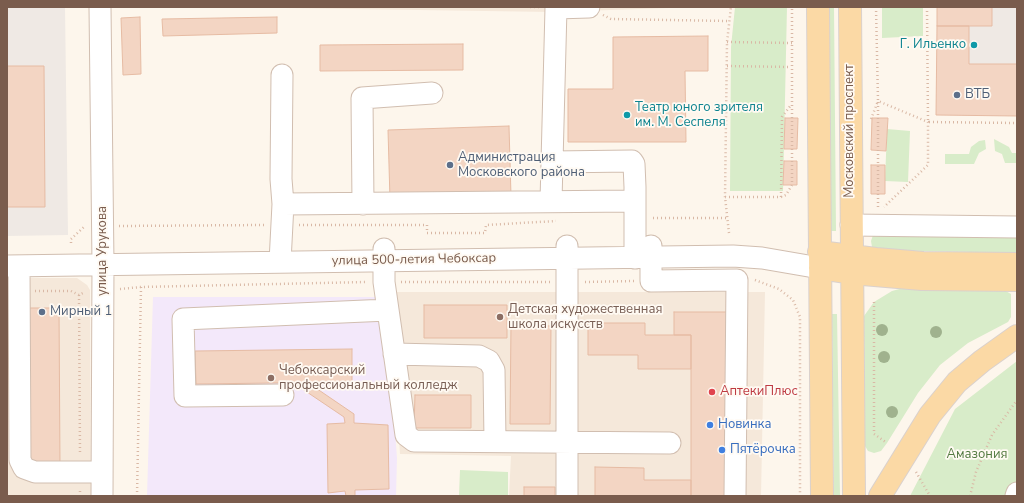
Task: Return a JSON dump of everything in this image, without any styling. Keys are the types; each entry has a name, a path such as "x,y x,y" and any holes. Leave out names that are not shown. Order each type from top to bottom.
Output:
{"main road":[{"path":"818,7 822,496"},
{"name":"Московский проспект","path":"850,7 854,496"},
{"path":"820,260 851,264 922,279 1017,280"},
{"path":"851,264 1017,264"},
{"path":"880,496 930,415 957,382 982,361 1017,336"}],"street":[{"name":"улица Урукова","path":"100,7 103,259 102,496"},
{"path":"551,201 556,8 589,7"},
{"path":"280,256 283,204 281,180 282,75"},
{"path":"363,204 362,98 432,93"},
{"path":"552,162 632,161 634,164 635,201 643,252 651,281 737,280 736,496"},
{"path":"283,204 635,201"},
{"path":"851,225 1017,227"},
{"name":"улица 500-летия Чебоксар","path":"11,262 103,259 567,252 643,252 820,260"},
{"path":"567,252 567,496"},
{"path":"384,255 388,310 406,435 414,441 670,443"},
{"path":"11,262 19,291 14,439 20,460 24,468 35,472 102,472"},
{"path":"283,395 185,396 183,319 388,310"},
{"path":"394,354 479,356 489,361 494,370 495,441"}],"path":[{"path":"589,7 611,19 729,20"},
{"path":"729,233 725,197 727,42 730,7"},
{"path":"725,197 781,197 786,195 792,185 792,7"},
{"path":"876,7 878,213 928,165 927,7"},
{"path":"727,42 792,43"},
{"path":"727,66 791,67"},
{"path":"878,101 928,122 1017,123"},
{"path":"781,197 782,117 792,104"},
{"path":"652,218 727,218"},
{"path":"117,226 427,225 427,233 485,233 486,225 562,221"},
{"path":"71,243 71,239 84,226"},
{"path":"737,280 756,280 779,289 793,300 800,317 800,496"},
{"path":"566,282 651,281"},
{"path":"114,289 141,287"},
{"path":"19,291 71,291 79,295 80,496"},
{"path":"874,302 874,434 887,443"},
{"path":"970,496 976,472 992,435 1017,400"},
{"path":"913,467 930,496"}],"shaded area":[{"path":"7,7 65,7 68,235 7,236"},
{"path":"217,7 698,7 552,12"},
{"path":"937,7 1017,7 1017,116 936,115"},
{"path":"7,278 77,278 87,285 90,290 91,496 7,496"},
{"path":"390,292 765,292 761,496 509,496 511,456 400,454"},
{"name":"Чебоксарский профессиональный колледж","path":"153,297 385,297 397,458 396,496 147,496"}],"green space":[{"path":"735,7 787,7 783,191 730,191 731,47"},
{"path":"829,7 834,7 836,231 830,231"},
{"path":"882,7 923,7 923,36 882,38"},
{"path":"887,129 910,131 908,182 885,181"},
{"path":"994,139 1009,147 1012,153 1017,153 1017,163 1005,163 1002,154 995,151"},
{"path":"985,140 986,149 979,153 974,164 945,164 945,154 969,154 971,147 979,141"},
{"path":"1017,234 1017,253 877,250 872,247 871,241 873,235"},
{"path":"903,288 1004,290 1011,294 1011,317 1008,322 968,343 940,365 918,393 881,451 874,453 868,451 865,446 864,316 874,302 892,291"},
{"path":"832,314 837,314 840,496 834,496"},
{"name":"Амазония","path":"1017,361 1017,496 910,496 955,409"},
{"path":"460,470 508,472 508,496 459,496"}],"building":[{"path":"937,7 992,7 992,26 937,26"},
{"path":"140,17 141,74 123,75 121,18"},
{"path":"277,17 277,33 163,36 162,19"},
{"path":"937,26 969,26 969,64 1017,64 1017,116 936,115"},
{"name":"Театр юного зрителя им. М. Сеспеля","path":"708,36 708,71 685,71 686,142 568,142 568,89 613,89 613,37"},
{"path":"463,44 463,70 320,71 320,45"},
{"path":"7,66 44,66 45,207 7,207"},
{"path":"785,118 798,118 797,149 784,149"},
{"path":"872,118 888,118 886,151 871,150"},
{"name":"Администрация Московского района","path":"509,126 511,196 390,200 388,130"},
{"path":"784,161 797,161 797,185 783,185"},
{"path":"871,165 885,165 885,194 871,194"},
{"path":"424,305 507,305 507,338 424,338"},
{"path":"27,308 59,308 60,467 29,467"},
{"name":"Новинка","path":"674,312 729,312 728,496 691,496 691,335 674,335"},
{"path":"588,323 645,323 645,335 691,335 691,369 638,369 638,355 588,355"},
{"path":"511,325 551,326 550,424 510,424"},
{"path":"352,349 352,382 196,384 195,351"},
{"path":"307,382 354,414 354,423 388,425 389,489 355,490 355,496 346,496 345,491 328,493 327,424 345,423 344,417 295,384"},
{"path":"415,395 471,395 471,428 414,428"},
{"path":"595,467 644,468 644,480 691,480 691,496 595,496"},
{"path":"524,487 555,487 555,496 524,496"}],"place":[{"name":"Г. Ильенко","path":"974,45"},
{"name":"ВТБ","path":"957,95"},
{"name":"Театр юного зрителя им. М. Сеспеля","path":"627,115"},
{"name":"Администрация Московского района","path":"450,165"},
{"name":"Мирный 1","path":"42,312"},
{"name":"Детская художественная школа искусств","path":"500,317"},
{"name":"Чебоксарский профессиональный колледж","path":"271,378"},
{"name":"АптекиПлюс","path":"712,392"},
{"name":"Новинка","path":"710,425"},
{"name":"Пятёрочка","path":"722,450"}]}
